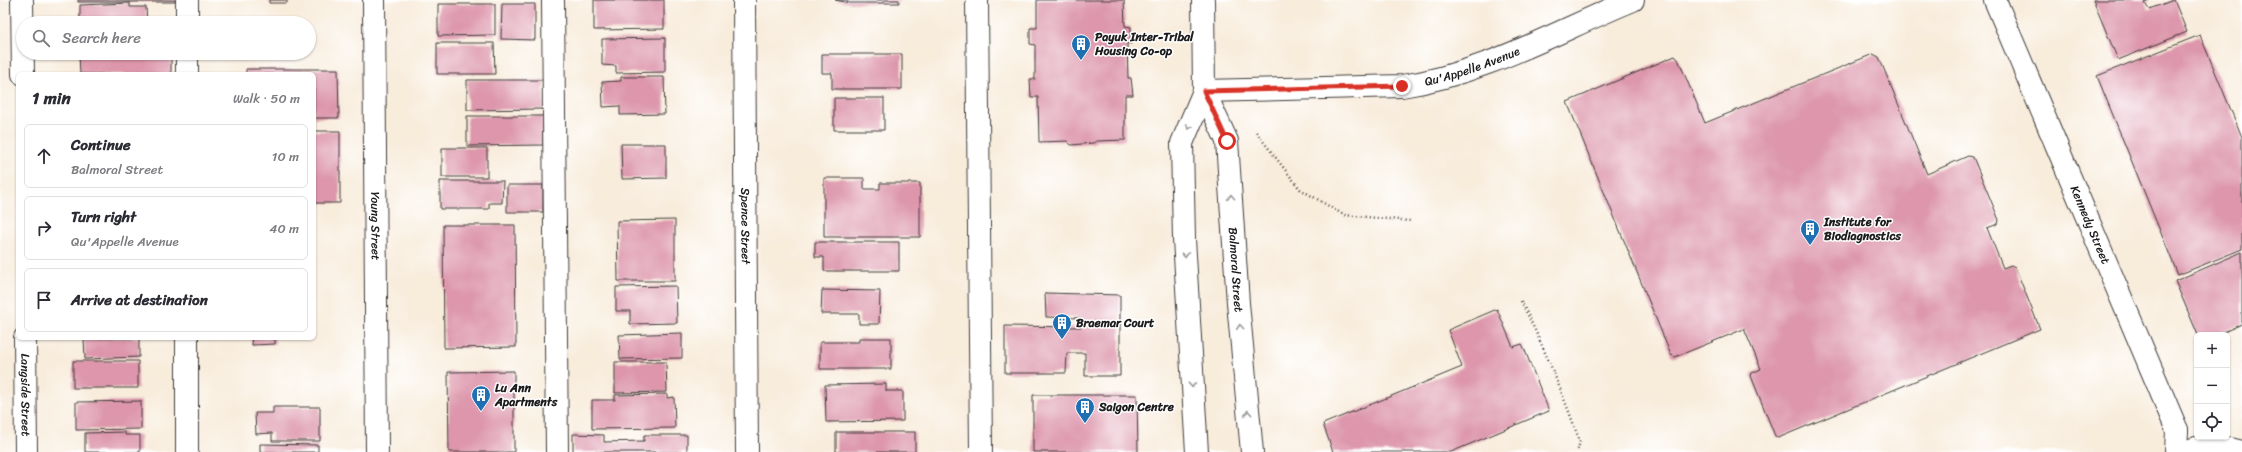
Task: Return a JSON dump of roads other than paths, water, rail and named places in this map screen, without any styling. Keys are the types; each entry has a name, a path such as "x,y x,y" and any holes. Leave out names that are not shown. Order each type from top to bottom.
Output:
{"street":[{"path":"22,0 22,16"},
{"path":"187,0 187,16"},
{"name":"Young Street","path":"374,0 378,452"},
{"path":"553,0 557,452"},
{"name":"Spence Street","path":"744,0 747,452"},
{"path":"977,0 981,452"},
{"name":"Balmoral Street","path":"1197,452 1184,238 1182,143 1204,91 1203,0"},
{"name":"Qu'Appelle Avenue","path":"1204,91 1402,86 1430,82 1473,70 1633,0"},
{"name":"Kennedy Street","path":"1995,0 2177,430 2176,452"},
{"path":"23,60 23,72"},
{"path":"187,60 187,72"},
{"name":"Balmoral Street","path":"1204,91 1227,141 1238,303 1252,452"},
{"name":"Langside Street","path":"25,340 26,452"},
{"path":"187,340 187,452"},
{"path":"2184,452 2209,444 2242,452"}],"place":[{"name":"Payuk Inter-Tribal Housing Co-op","path":"1081,61"},
{"name":"Institute for Biodiagnostics","path":"1810,246"},
{"name":"Braemar Court","path":"1062,340"},
{"name":"Lu Ann Apartments","path":"481,412"},
{"name":"Saigon Centre","path":"1085,424"}]}
